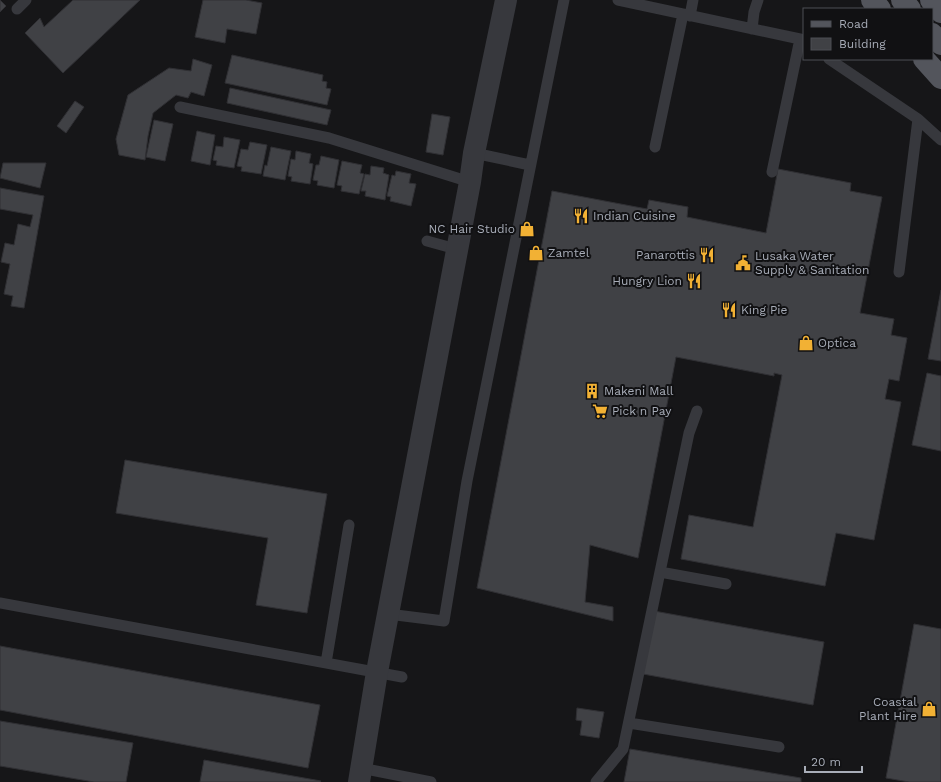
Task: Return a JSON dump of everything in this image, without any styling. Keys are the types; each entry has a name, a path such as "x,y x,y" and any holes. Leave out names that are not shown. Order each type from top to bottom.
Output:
{"main road":[{"path":"872,0 879,8"},
{"path":"902,0 909,8"},
{"path":"931,0 941,12"},
{"path":"933,35 941,44"},
{"path":"925,60 941,78"}],"street":[{"path":"360,775 377,672 456,249 470,182 474,153 506,0"}],"lane":[{"path":"17,9 26,0"},
{"path":"388,614 444,621 467,481 564,0"},
{"path":"618,0 664,5 687,15 802,40 772,172"},
{"path":"655,147 687,15 693,0"},
{"path":"752,29 754,12 758,0"},
{"path":"830,60 918,119 941,140"},
{"path":"180,107 329,138 470,182"},
{"path":"899,272 918,119"},
{"path":"474,153 530,165"},
{"path":"427,241 456,249"},
{"path":"596,782 624,749 689,433 697,411"},
{"path":"326,663 348,525"},
{"path":"660,572 726,584"},
{"path":"0,603 402,677"},
{"path":"629,723 779,747"},
{"path":"360,775 431,782"}],"building":[{"path":"0,0 6,6 0,12"},
{"path":"73,0 140,0 63,73 25,33 40,18 44,27"},
{"path":"203,0 246,0 262,3 256,34 227,29 225,43 195,37"},
{"path":"232,55 323,75 322,81 327,82 326,88 331,89 327,105 225,83"},
{"path":"193,59 212,65 204,96 191,92 188,98 176,95 153,113 145,160 119,155 116,139 128,95 169,68 191,71"},
{"path":"230,88 331,110 327,125 227,103"},
{"path":"75,101 84,107 66,133 57,126"},
{"path":"432,114 450,117 443,155 426,152"},
{"path":"154,120 173,124 165,161 146,157"},
{"path":"197,131 215,135 210,165 191,161"},
{"path":"224,137 240,140 234,168 216,165 217,161 213,160 216,146 223,147"},
{"path":"250,142 267,145 261,174 241,171 242,167 237,166 241,149 248,150"},
{"path":"271,147 291,151 285,180 263,176"},
{"path":"296,151 311,154 309,163 313,164 310,184 291,181 292,177 288,176 291,159 295,160"},
{"path":"321,156 339,160 334,188 317,185 318,181 313,180 316,165 319,165"},
{"path":"342,161 362,165 360,173 364,174 359,194 341,191 342,186 337,185"},
{"path":"3,163 46,163 40,188 0,178"},
{"path":"371,166 384,168 383,173 389,175 385,200 365,196 366,191 361,191 365,174 370,175"},
{"name":"Makeni Mall","path":"778,169 851,183 850,191 882,197 860,313 894,319 891,335 907,338 899,381 889,379 885,399 901,402 874,540 836,533 825,586 681,559 689,515 753,527 782,375 774,373 774,376 676,357 638,558 590,545 585,602 613,607 613,621 477,588 552,191 647,209 649,200 688,207 687,217 766,233"},
{"path":"396,171 411,174 409,183 416,184 411,206 390,201 391,197 387,196 392,175 395,176"},
{"path":"0,188 44,196 24,308 11,306 13,296 4,294 10,264 1,262 5,243 14,245 18,224 30,227 33,215 0,209"},
{"path":"941,290 941,361 928,359"},
{"path":"927,373 941,376 941,451 912,445"},
{"path":"125,460 327,494 307,613 256,605 268,538 116,513"},
{"path":"654,611 824,642 813,705 643,674"},
{"path":"914,624 941,629 941,782 909,782 886,778"},
{"path":"0,646 320,705 308,768 0,710"},
{"path":"577,708 604,712 599,738 580,735 582,721 576,720"},
{"path":"0,721 133,743 126,782 94,782 0,766"},
{"path":"630,749 801,778 801,782 624,782"},
{"path":"204,760 321,781 200,782"}],"place":[{"name":"Indian Cuisine","path":"581,216"},
{"name":"NC Hair Studio","path":"527,229"},
{"name":"Zamtel","path":"536,253"},
{"name":"Panarottis","path":"707,255"},
{"name":"Lusaka Water Supply & Sanitation","path":"743,263"},
{"name":"Hungry Lion","path":"694,281"},
{"name":"King Pie","path":"729,310"},
{"name":"Optica","path":"806,343"},
{"name":"Makeni Mall","path":"592,391"},
{"name":"Pick n Pay","path":"600,411"},
{"name":"Coastal Plant Hire","path":"929,709"}]}
